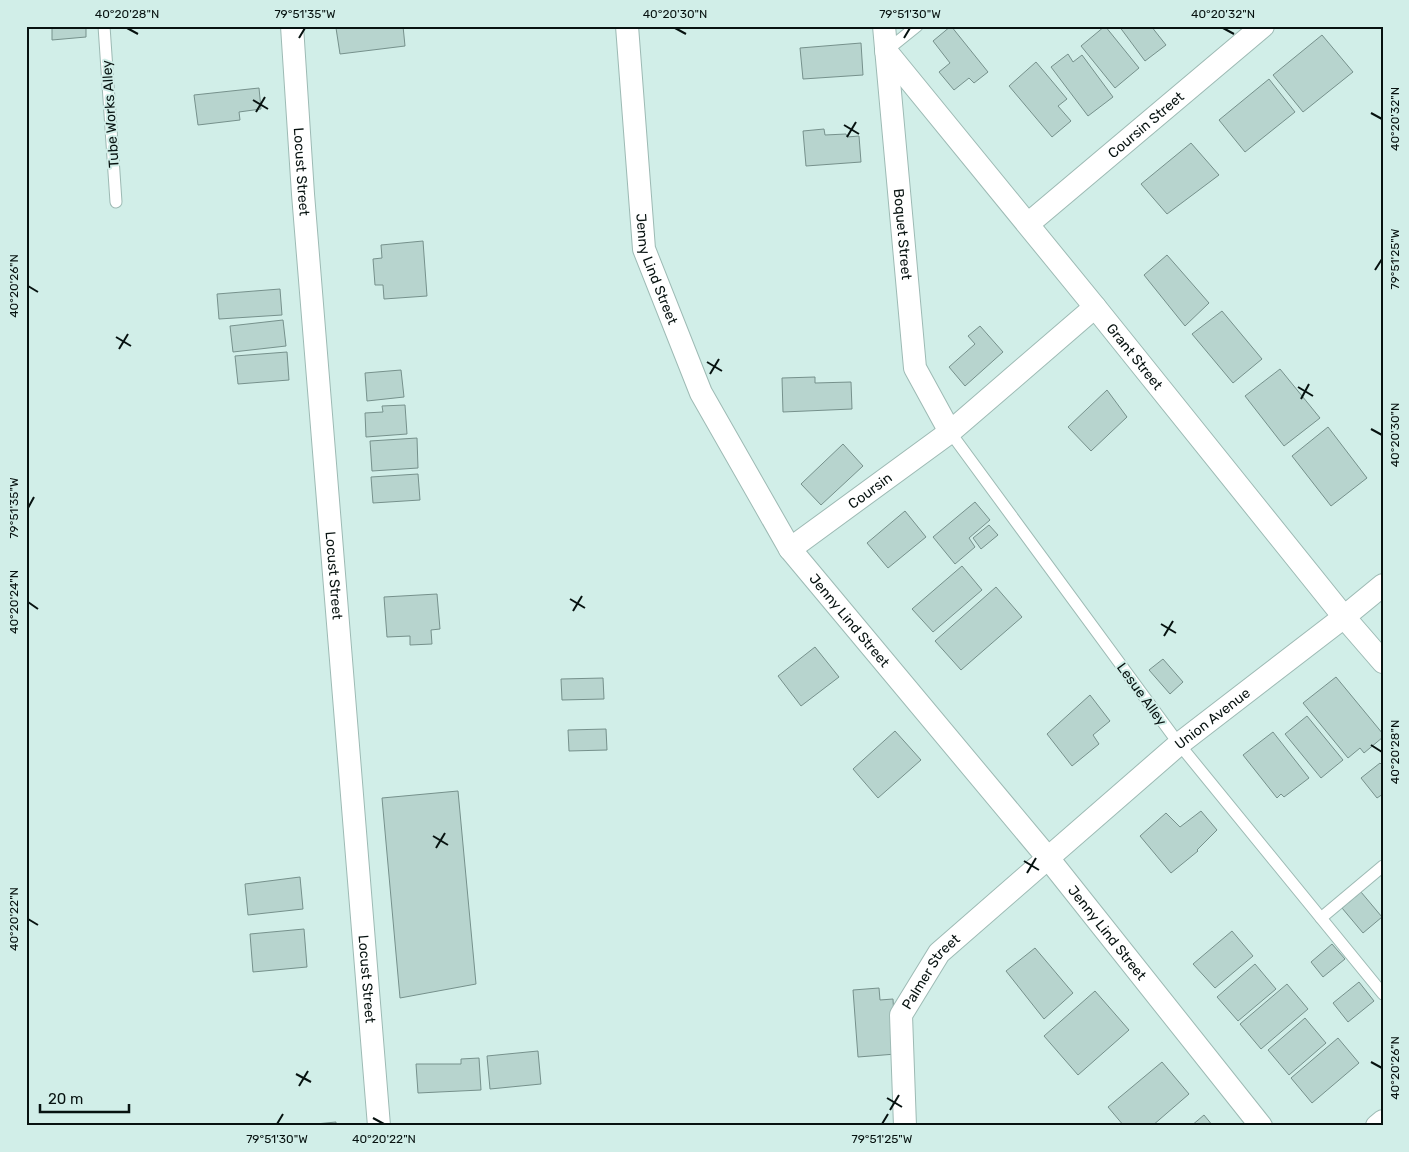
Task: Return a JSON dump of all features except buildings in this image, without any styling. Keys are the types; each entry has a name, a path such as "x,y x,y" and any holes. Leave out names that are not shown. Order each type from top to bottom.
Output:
{"street":[{"name":"Locust Street","path":"292,26 304,204 379,1126"},
{"name":"Jenny Lind Street","path":"627,26 644,249 701,393 790,549 1048,858 1261,1126"},
{"name":"Boquet Street","path":"884,26 915,368 950,432"},
{"name":"Coursin Street","path":"1028,224 1263,26"},
{"name":"Grant Street","path":"886,51 1028,224 1344,617 1383,662"},
{"path":"950,432 1095,307"},
{"name":"Coursin","path":"790,549 950,432"},
{"name":"Union Avenue","path":"1048,858 1179,744 1383,585"},
{"name":"Palmer Street","path":"905,1126 901,1015 939,953 1048,858"},
{"path":"1377,1126 1383,1122"}],"lane":[{"name":"Tube Works Alley","path":"104,26 116,202"},
{"path":"886,51 917,26"},
{"name":"Lesue Alley","path":"950,432 1179,744 1383,994"},
{"path":"1321,918 1383,866"}]}
